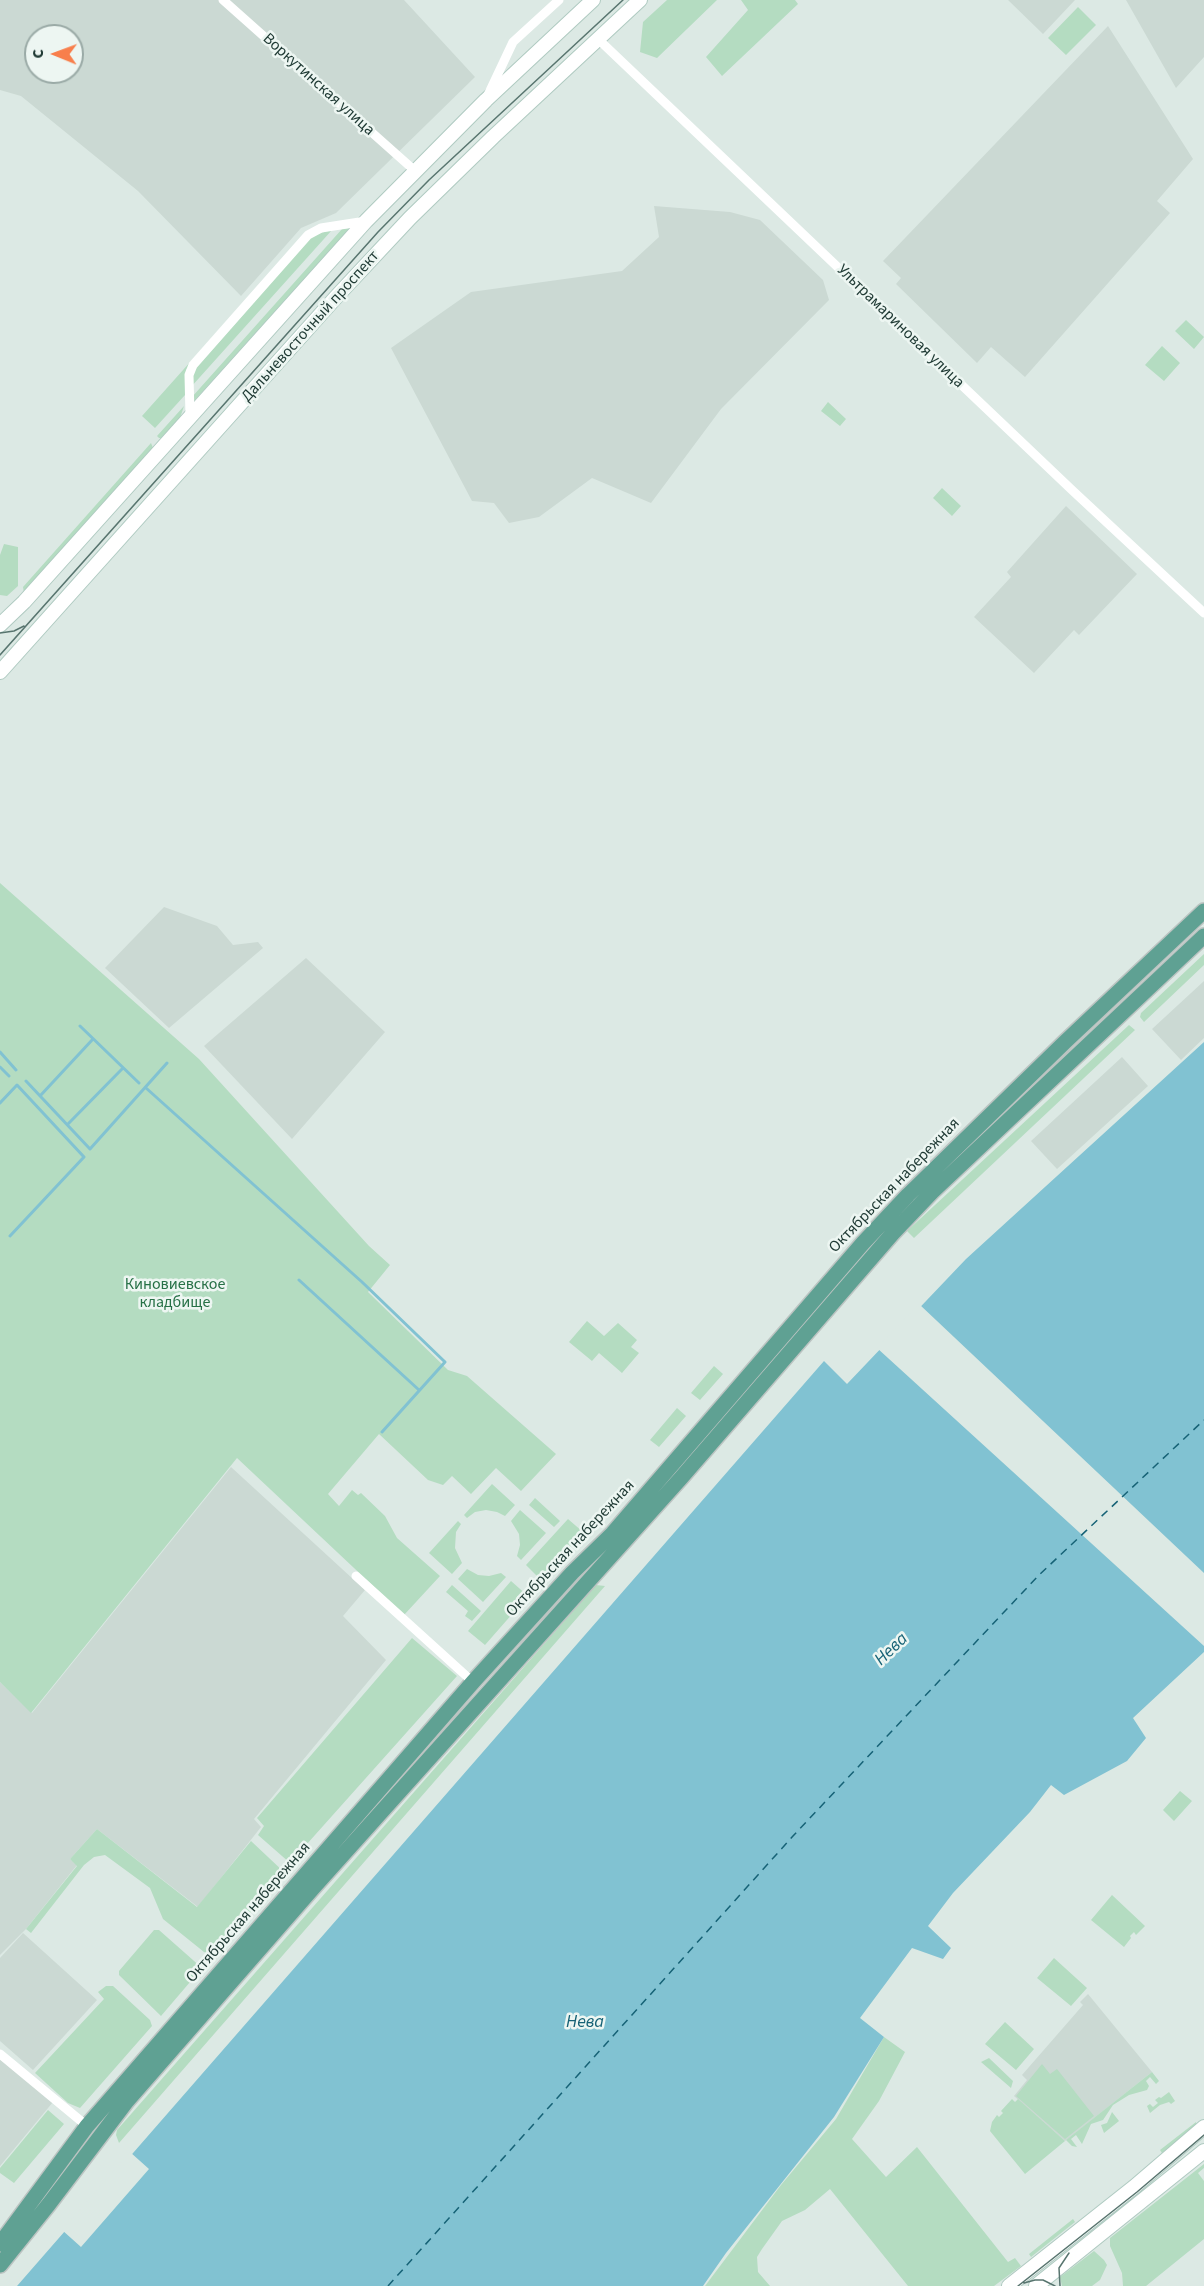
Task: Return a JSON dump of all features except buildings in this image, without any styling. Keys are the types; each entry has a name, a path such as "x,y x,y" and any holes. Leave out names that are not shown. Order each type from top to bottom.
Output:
{"main road":[{"name":"Дальневосточный проспект","path":"0,625 24,602 414,170 593,0"},
{"name":"Дальневосточный проспект","path":"0,672 398,231 493,137 640,0"},
{"name":"Октябрьская набережная","path":"0,2244 87,2126 473,1682 613,1533 808,1305 908,1195 1204,910"},
{"name":"Октябрьская набережная","path":"0,2265 56,2196 127,2101 313,1888 681,1478 892,1233 932,1192 1204,936"},
{"path":"1009,2286 1134,2187 1204,2127"},
{"path":"1036,2286 1204,2151"}],"street":[{"name":"Воркутинская улица","path":"223,0 414,170"},
{"path":"486,100 513,42 559,0"},
{"name":"Ультрамариновая улица","path":"598,39 1204,613"},
{"path":"190,416 189,375 192,365 308,235 321,228 366,221"},
{"path":"356,1576 473,1682"},
{"path":"0,2054 87,2126"}],"shaded area":[{"path":"0,0 404,0 475,77 336,213 301,228 241,296 138,191 21,96 0,90"},
{"path":"1008,0 1075,0 1043,34"},
{"path":"1126,0 1204,0 1204,57 1176,88"},
{"path":"1108,26 1193,159 1157,201 1170,213 1025,377 991,347 977,363 896,284 901,278 883,261"},
{"path":"654,206 730,212 760,220 823,280 829,300 721,409 651,503 592,478 539,517 509,523 494,503 472,501 391,348 471,292 622,271 659,237"},
{"path":"1066,506 1137,574 1079,635 1074,630 1034,673 974,617 1011,577 1007,572"},
{"path":"164,907 217,926 233,945 258,942 263,948 169,1028 105,968"},
{"path":"306,958 385,1032 292,1139 204,1046"},
{"path":"1204,981 1204,1038 1181,1060 1152,1029"},
{"path":"1122,1057 1148,1086 1057,1169 1031,1141"},
{"path":"231,1467 365,1590 343,1616 386,1660 254,1819 261,1827 198,1907 97,1829 70,1859 77,1865 26,1929 0,1955 0,1682 32,1713"},
{"path":"23,1933 97,2000 33,2070 0,2041 0,1958"},
{"path":"1088,1994 1152,2072 1065,2141 1014,2096 1027,2080 1022,2075 1083,2005 1080,2002"},
{"path":"0,2059 53,2102 0,2166"}],"green space":[{"path":"667,0 717,0 657,58 640,52 643,22"},
{"path":"741,0 795,0 798,4 722,76 706,57 748,10"},
{"path":"1078,7 1096,25 1066,55 1048,38"},
{"path":"350,228 192,401 192,397 342,229"},
{"path":"332,230 191,387 193,372 313,235"},
{"path":"241,305 242,307 186,370 185,395 155,428 142,416"},
{"path":"1186,320 1204,337 1194,349 1175,331"},
{"path":"1162,346 1180,363 1164,381 1145,365"},
{"path":"828,402 846,419 840,426 821,411"},
{"path":"184,406 180,418 159,438 157,436"},
{"path":"151,443 153,448 24,593 23,587"},
{"path":"942,488 961,506 952,516 933,498"},
{"path":"4,544 18,547 18,586 7,596 0,595 0,555"},
{"name":"Киновиевское кладбище","path":"0,883 199,1059 369,1246 390,1265 368,1292 448,1370 467,1376 556,1454 521,1491 496,1468 471,1494 452,1476 443,1485 428,1480 379,1434 328,1494 339,1506 352,1490 358,1495 361,1493 385,1516 397,1538 440,1576 404,1615 237,1458 31,1713 0,1682"},
{"path":"1204,954 1204,965 1144,1022 1140,1017 1141,1013"},
{"path":"1129,1025 1135,1030 914,1238 907,1231"},
{"path":"587,1321 604,1336 618,1323 637,1340 631,1347 639,1353 622,1373 599,1353 592,1361 569,1342"},
{"path":"714,1366 723,1374 700,1400 691,1393"},
{"path":"677,1408 686,1416 659,1447 650,1440"},
{"path":"492,1484 515,1505 505,1516 486,1510 475,1512 467,1518 464,1515"},
{"path":"535,1498 560,1521 554,1527 529,1505"},
{"path":"520,1510 546,1533 521,1560 517,1556 520,1545 519,1534 511,1521"},
{"path":"568,1519 583,1532 541,1580 526,1565"},
{"path":"458,1521 461,1524 456,1532 455,1548 462,1563 452,1574 429,1553"},
{"path":"467,1569 478,1575 489,1576 501,1573 506,1577 483,1602 458,1579"},
{"path":"511,1581 528,1596 485,1645 468,1631"},
{"path":"452,1585 481,1611 472,1621 465,1616 468,1611 446,1592"},
{"path":"596,1585 605,1586 119,2143 117,2130"},
{"path":"412,1638 457,1676 290,1863 258,1835 264,1826 257,1818"},
{"path":"1180,1791 1192,1801 1174,1821 1163,1810"},
{"path":"97,1829 197,1907 251,1841 285,1873 213,1955 204,1952 163,1919 150,1888 105,1855 94,1857 84,1865 31,1933 26,1929 77,1866 70,1859"},
{"path":"1112,1895 1145,1926 1136,1935 1134,1932 1130,1936 1131,1938 1124,1947 1091,1920"},
{"path":"154,1930 159,1930 202,1968 161,2016 119,1975 119,1971"},
{"path":"1054,1958 1087,1988 1071,2006 1037,1978"},
{"path":"106,1986 113,1986 150,2020 152,2026 80,2108 68,2103 35,2073 104,1999 98,1992"},
{"path":"1005,2022 1034,2049 1016,2070 985,2044"},
{"path":"884,2037 905,2052 879,2101 852,2139 886,2177 917,2147 1008,2262 1015,2258 1021,2266 994,2286 908,2286 830,2189 805,2210 782,2221 757,2257 758,2272 770,2286 705,2286 781,2185 836,2119"},
{"path":"989,2058 1013,2081 1011,2088 981,2062"},
{"path":"1042,2064 1050,2074 1057,2069 1094,2116 1065,2139 1016,2096"},
{"path":"1152,2072 1159,2081 1156,2084 1150,2077 1146,2081 1149,2086 1147,2090 1129,2095 1113,2105 1103,2120 1091,2124 1082,2144 1076,2135 1071,2139 1077,2147 1072,2146 1066,2140"},
{"path":"1169,2092 1175,2101 1171,2104 1169,2102 1160,2105 1150,2113 1147,2106 1150,2104 1153,2107 1158,2103 1155,2100"},
{"path":"1012,2099 1015,2102 1018,2099 1065,2141 1025,2174 990,2131 992,2122 997,2115 999,2117 1003,2113 1001,2111"},
{"path":"48,2110 64,2124 14,2183 0,2173 0,2168"},
{"path":"1112,2112 1119,2121 1104,2133 1101,2125 1107,2123"},
{"path":"1196,2122 1196,2126 1162,2153 1160,2150"},
{"path":"1204,2164 1204,2168 1198,2173 1204,2181 1204,2239 1146,2286 1123,2286 1122,2273 1110,2246 1110,2238"},
{"path":"1073,2219 1075,2222 1031,2257 1029,2254"},
{"path":"1094,2251 1107,2265 1100,2280 1092,2286 1062,2286 1060,2277"}],"water":[{"name":"Нева","path":"1204,1042 1204,1652 1133,1718 1146,1738 1127,1761 1064,1795 1051,1785 1030,1812 953,1893 928,1926 951,1948 943,1959 912,1948 860,2018 884,2037 834,2117 726,2253 703,2286 17,2286 824,1361 847,1384 966,1259"}],"pier":[{"path":"919,1304 1204,1573 1204,1646 877,1348"},
{"path":"130,2152 149,2169 81,2247 62,2230"}],"waterway":[{"path":"80,1026 139,1083"},
{"path":"40,1096 93,1039"},
{"path":"0,1052 16,1070"},
{"path":"26,1081 90,1149 167,1063"},
{"path":"0,1067 9,1076"},
{"path":"68,1124 123,1068"},
{"path":"0,1103 17,1085 84,1157 10,1236"},
{"path":"146,1088 362,1282 445,1362 382,1432"},
{"path":"299,1280 419,1390"}],"ferry route":[{"path":"388,2286 793,1836 1039,1575 1204,1420"}],"tram line":[{"path":"0,655 378,232 429,180 623,0"},
{"path":"0,633 14,631 24,626"},
{"path":"1018,2286 1137,2192 1204,2135"},
{"path":"1060,2286 1059,2268 1069,2253"},
{"path":"1024,2283 1043,2280 1055,2286"}]}
